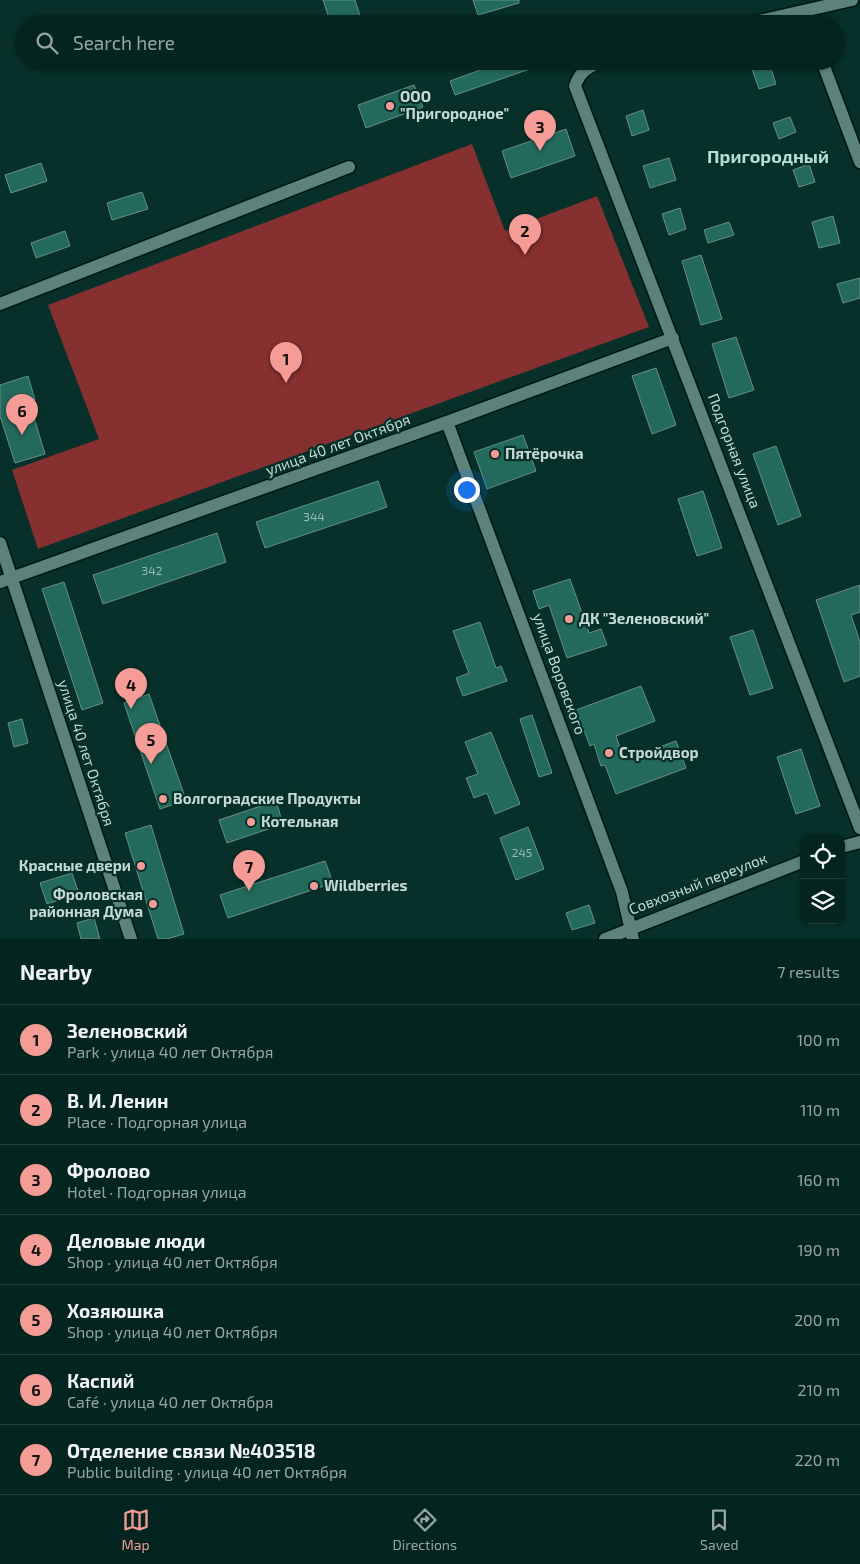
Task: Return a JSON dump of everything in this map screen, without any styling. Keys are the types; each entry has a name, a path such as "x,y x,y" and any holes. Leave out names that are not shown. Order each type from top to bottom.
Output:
{"street":[{"path":"785,15 852,0"},
{"path":"803,11 805,15"},
{"name":"Подгорная улица","path":"584,70 579,74 575,86 860,828"},
{"path":"825,70 860,162"},
{"path":"0,304 349,167"},
{"name":"улица 40 лет Октября","path":"6,580 448,422 673,338"},
{"name":"улица Воровского","path":"448,422 622,892 631,934"},
{"name":"улица 40 лет Октября","path":"0,543 6,580 131,939"},
{"path":"845,846 860,842"},
{"name":"Совхозный переулок","path":"605,939 631,934 800,863"}],"shaded area":[{"path":"472,144 505,231 597,196 649,327 38,549 12,470 99,439 48,305"}],"building":[{"path":"323,0 355,0 360,15 328,15"},
{"path":"473,0 519,0 519,3 478,15"},
{"path":"480,70 527,70 455,95 450,81"},
{"path":"752,70 771,70 776,84 759,89"},
{"name":"ООО \"Пригородное\"","path":"414,85 423,107 366,128 358,105"},
{"path":"643,110 649,130 632,136 626,116"},
{"path":"790,117 796,132 779,139 773,123"},
{"path":"566,129 575,156 511,178 502,151"},
{"path":"669,158 676,180 650,188 643,166"},
{"path":"41,163 47,181 11,193 5,175"},
{"path":"809,164 815,182 799,187 793,170"},
{"path":"142,192 148,209 112,220 107,203"},
{"path":"680,208 686,229 669,235 662,214"},
{"path":"833,216 840,243 819,248 812,222"},
{"path":"729,222 734,235 708,243 704,230"},
{"path":"65,231 70,246 36,258 31,243"},
{"path":"701,255 722,319 701,325 682,261"},
{"path":"860,278 860,298 843,303 837,284"},
{"path":"736,337 754,390 729,398 712,344"},
{"path":"656,368 676,425 652,434 632,376"},
{"path":"28,376 35,400 29,401 45,454 15,463 0,416 0,385"},
{"path":"523,435 536,471 487,489 474,452"},
{"path":"776,446 801,516 778,525 753,454"},
{"path":"378,481 387,507 265,548 256,522"},
{"path":"703,491 722,548 697,556 678,499"},
{"path":"217,533 226,562 103,604 93,575"},
{"name":"ДК \"Зеленовский\"","path":"570,579 589,633 601,629 607,645 567,658 549,605 539,609 533,591"},
{"path":"64,582 103,703 82,710 42,589"},
{"path":"860,585 860,612 851,615 860,642 860,676 844,682 816,600"},
{"path":"480,622 496,668 501,666 507,681 463,696 456,678 469,673 453,631"},
{"path":"753,630 773,688 750,695 730,637"},
{"path":"641,686 655,721 616,736 624,760 676,741 686,768 616,794 605,765 601,766 594,744 590,746 576,710"},
{"path":"149,694 186,800 160,809 124,703"},
{"path":"532,715 552,773 539,777 520,719"},
{"path":"22,719 28,743 14,747 8,723"},
{"path":"491,732 520,804 495,814 487,793 474,798 466,778 478,774 465,742"},
{"path":"801,749 820,806 796,814 777,757"},
{"name":"Котельная","path":"276,801 283,824 227,843 219,820"},
{"path":"151,825 184,934 167,939 158,939 125,833"},
{"path":"528,827 544,869 516,880 500,838"},
{"path":"325,861 333,883 228,918 220,895"},
{"path":"72,873 79,894 47,904 40,883"},
{"path":"589,905 595,923 572,930 566,913"},
{"path":"94,918 100,939 81,939 77,923"}],"place":[{"name":"ООО \"Пригородное\"","path":"390,106"},
{"name":"Фролово","path":"540,151"},
{"name":"В. И. Ленин","path":"525,255"},
{"name":"Зеленовский","path":"286,383"},
{"name":"Каспий","path":"22,435"},
{"name":"Пятёрочка","path":"495,454"},
{"name":"ДК \"Зеленовский\"","path":"569,619"},
{"name":"Деловые люди","path":"131,709"},
{"name":"Стройдвор","path":"609,753"},
{"name":"Хозяюшка","path":"151,764"},
{"name":"Волгоградские Продукты","path":"163,799"},
{"name":"Котельная","path":"251,822"},
{"name":"Красные двери","path":"141,866"},
{"name":"Wildberries","path":"314,886"},
{"name":"Отделение связи №403518","path":"249,891"},
{"name":"Фроловская районная Дума","path":"153,904"}],"district":[{"name":"Пригородный","path":"768,157"}]}
